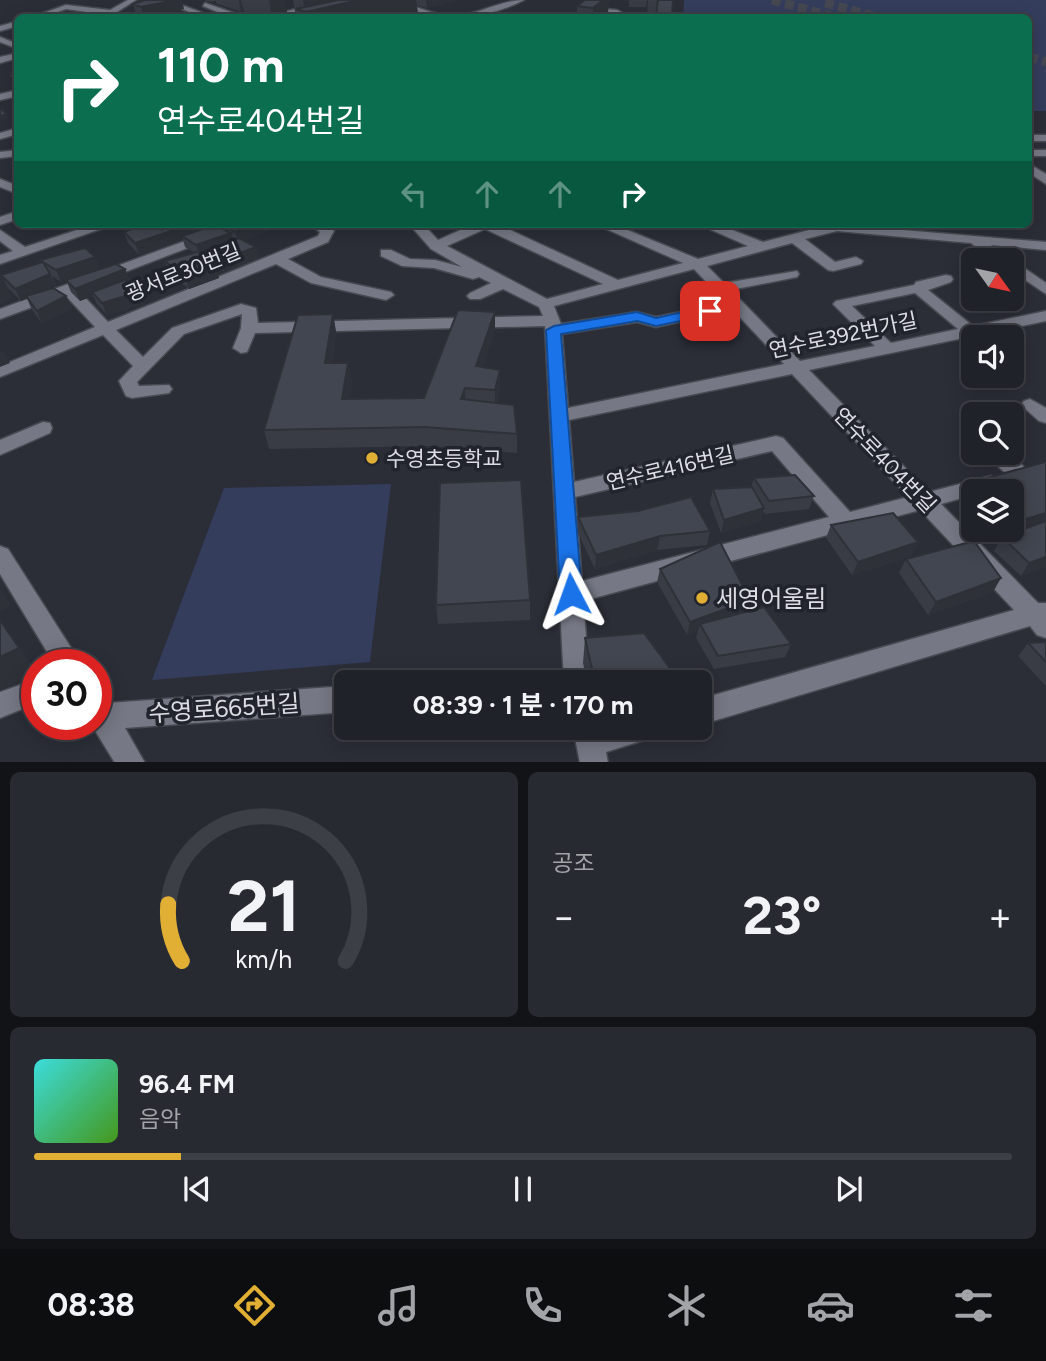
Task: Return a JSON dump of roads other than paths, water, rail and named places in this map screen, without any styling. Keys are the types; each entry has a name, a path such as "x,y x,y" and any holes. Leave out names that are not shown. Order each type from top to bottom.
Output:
{"street":[{"path":"106,14 133,0"},
{"path":"160,0 201,13"},
{"path":"197,0 205,3 205,6 228,14"},
{"path":"272,10 283,13 343,0"},
{"path":"386,0 439,14"},
{"path":"381,8 414,0"},
{"path":"468,14 521,0"},
{"path":"529,0 544,4"},
{"path":"606,0 582,10 617,12 615,14"},
{"path":"44,14 66,7 116,14"},
{"path":"78,14 91,9"},
{"path":"1032,169 1046,180"},
{"path":"0,260 96,228"},
{"path":"200,228 211,236"},
{"path":"0,314 232,228"},
{"name":"광서로30번길","path":"0,372 323,239 327,231 322,228"},
{"path":"417,228 436,246 503,283 551,318 576,670"},
{"path":"436,246 477,228"},
{"path":"495,228 616,285"},
{"path":"612,228 697,264"},
{"path":"715,228 763,247"},
{"path":"551,318 616,285 834,228"},
{"path":"849,228 1046,246"},
{"path":"942,228 975,240 985,248"},
{"path":"0,234 23,253"},
{"path":"795,238 833,267 856,261"},
{"path":"386,253 407,263 435,264 503,283"},
{"path":"276,258 316,280 386,295"},
{"name":"연수로404번길","path":"697,264 924,500 1042,617 712,709"},
{"path":"1024,272 1042,283"},
{"path":"720,288 792,274"},
{"name":"연수로392번가길","path":"946,279 921,285 921,291 962,325"},
{"path":"475,296 503,283"},
{"path":"68,289 142,366"},
{"name":"연수로392번가길","path":"888,349 841,304 911,289"},
{"path":"249,328 551,318 637,317 656,322 737,305"},
{"path":"163,389 132,392 128,381 178,331 241,309 251,311 249,328 241,348"},
{"name":"연수로392번가길","path":"1004,325 1046,316"},
{"name":"연수로392번가길","path":"559,416 961,334"},
{"path":"1030,405 1046,417"},
{"path":"0,447 43,428"},
{"name":"연수로416번길","path":"564,492 776,443 845,521"},
{"path":"1011,465 1021,474"},
{"path":"571,594 1046,468"},
{"path":"0,555 59,649"},
{"path":"0,705 21,697"},
{"name":"수영로665번길","path":"112,712 334,700"},
{"path":"112,733 131,762"}],"tunnel":[{"path":"772,0 823,14"},
{"path":"825,3 866,14"},
{"path":"1032,58 1046,62"}],"place":[{"name":"수영초등학교","path":"372,458"},
{"name":"세영어울림","path":"702,598"}]}
